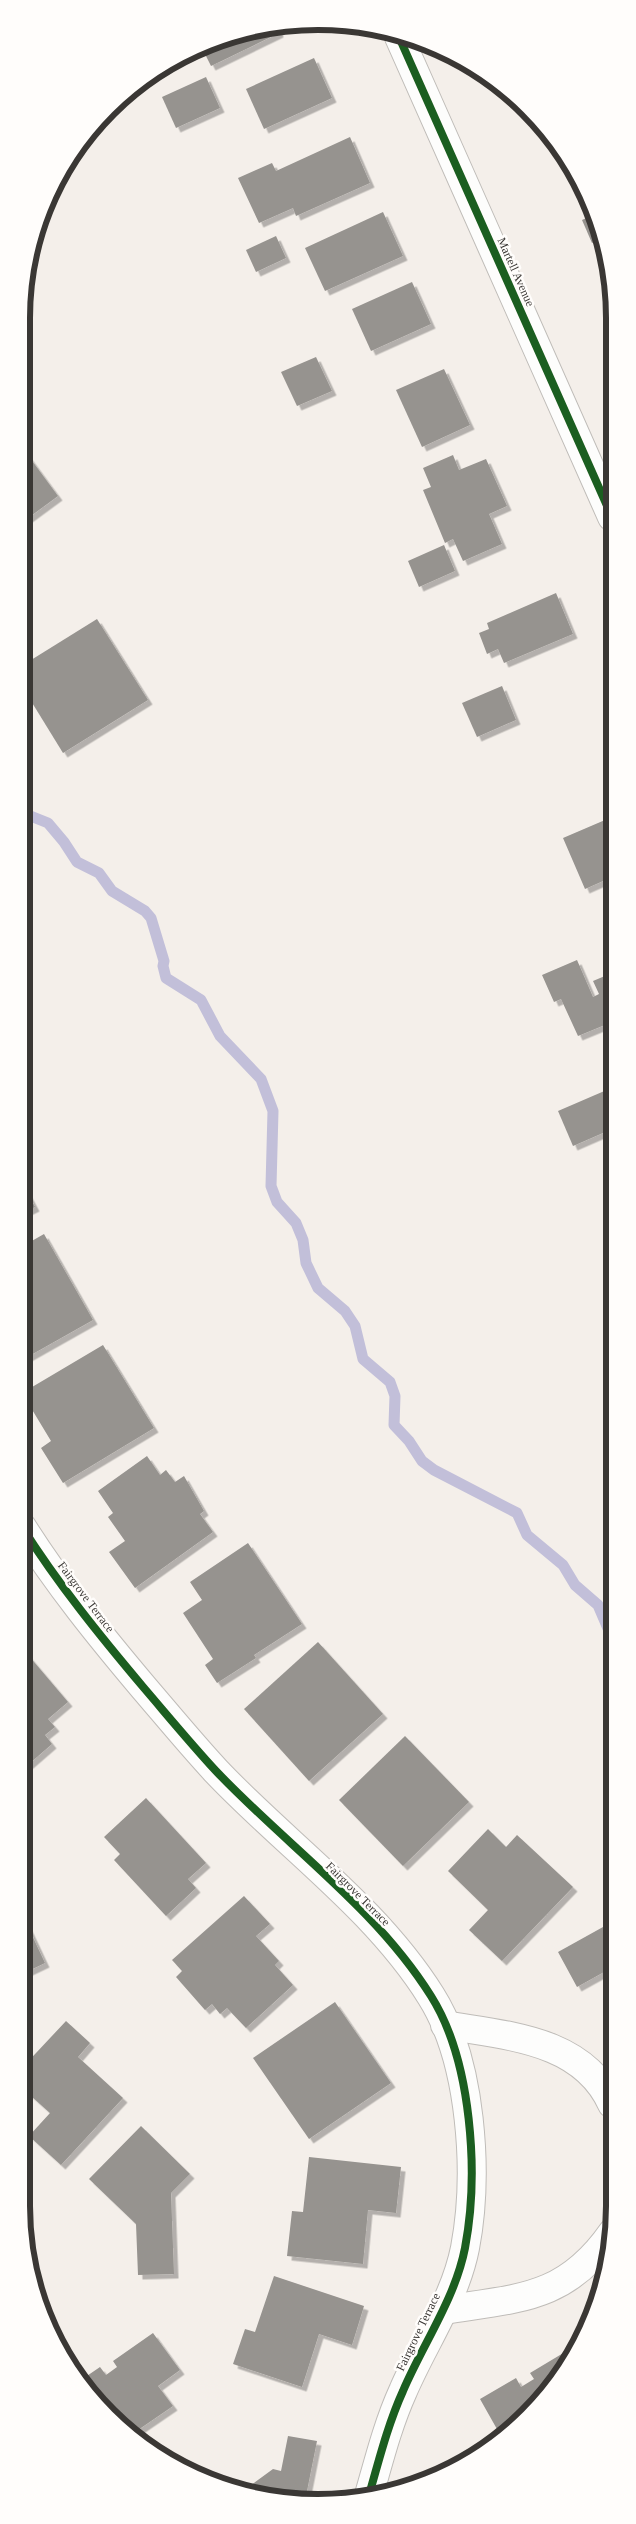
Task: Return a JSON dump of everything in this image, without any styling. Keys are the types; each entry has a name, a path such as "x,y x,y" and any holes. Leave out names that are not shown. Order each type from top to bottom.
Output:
{"street":[{"name":"Martell Avenue","path":"401,42 606,503"},
{"name":"Fairgrove Terrace","path":"30,1549 121,1660 215,1770 390,1942 431,1996 445,2025 462,2077 470,2133 472,2192 464,2251 444,2310 402,2392 371,2489"},
{"path":"445,2025 525,2039 559,2050 587,2069 606,2090"},
{"name":"Fairgrove Terrace","path":"444,2310 518,2298 546,2291 573,2276 598,2254 604,2246"}],"building":[{"path":"279,32 279,33 211,66 205,54 225,45"},
{"path":"314,58 332,98 264,129 246,89"},
{"path":"206,77 220,108 176,128 162,97"},
{"path":"350,137 370,183 296,216 293,208 259,223 238,178 272,163 276,171"},
{"path":"383,212 403,256 325,291 305,248"},
{"path":"588,217 596,241 592,243 582,220"},
{"path":"276,236 286,258 256,272 246,250"},
{"path":"412,282 431,324 371,351 352,309"},
{"path":"316,357 332,391 297,406 281,372"},
{"path":"444,369 470,425 422,447 396,390"},
{"path":"453,455 459,470 486,459 507,506 489,514 502,544 463,561 453,539 445,543 423,490 431,487 423,468"},
{"path":"30,458 58,496 30,517"},
{"path":"444,545 455,571 419,587 408,561"},
{"path":"556,593 573,634 504,663 498,649 487,654 479,633 489,629 487,623"},
{"path":"97,619 148,700 63,753 30,699 30,661"},
{"path":"502,686 516,720 477,737 462,703"},
{"path":"606,820 606,888 603,881 585,889 563,838"},
{"path":"577,960 593,997 599,994 593,981 606,976 606,1024 578,1036 561,999 554,1002 542,975"},
{"path":"606,1090 606,1132 573,1146 558,1111"},
{"path":"30,1197 35,1207 30,1210"},
{"path":"44,1234 93,1320 30,1355 30,1242"},
{"path":"103,1345 154,1428 63,1483 41,1448 51,1441 30,1406 30,1388"},
{"path":"147,1456 160,1475 166,1470 175,1482 184,1476 204,1511 200,1514 213,1532 135,1588 109,1552 125,1541 108,1517 113,1513 98,1491"},
{"path":"248,1543 302,1624 254,1655 256,1658 217,1683 205,1665 213,1659 183,1613 202,1600 190,1582"},
{"path":"318,1642 383,1714 309,1781 244,1709"},
{"path":"30,1657 68,1702 48,1719 55,1727 45,1735 52,1744 30,1763"},
{"path":"405,1736 469,1802 403,1866 339,1800"},
{"path":"146,1798 206,1863 188,1879 196,1888 166,1916 114,1860 120,1854 104,1837"},
{"path":"488,1829 506,1847 517,1835 573,1887 502,1961 469,1930 488,1910 448,1871"},
{"path":"244,1896 270,1924 256,1936 279,1961 275,1965 293,1985 246,2028 227,2008 220,2014 212,2004 205,2010 176,1977 182,1971 172,1960"},
{"path":"606,1925 606,1976 604,1972 577,1987 558,1952"},
{"path":"30,1931 45,1963 30,1970"},
{"path":"335,2002 391,2083 309,2139 253,2058"},
{"path":"66,2021 90,2043 78,2057 123,2098 61,2165 30,2137 50,2113 30,2095 30,2059"},
{"path":"141,2126 190,2174 171,2193 174,2274 138,2275 136,2224 89,2179"},
{"path":"309,2157 401,2167 396,2213 368,2210 363,2264 287,2256 292,2211 303,2212"},
{"path":"274,2276 364,2306 352,2345 319,2334 302,2387 233,2364 245,2329 255,2332"},
{"path":"153,2333 180,2370 158,2386 173,2406 138,2430 128,2423 101,2396 87,2376 100,2367 106,2375 117,2367 113,2361"},
{"path":"565,2353 535,2396 498,2431 480,2399 516,2378 521,2387 534,2379 530,2373"},
{"path":"288,2436 317,2441 307,2493 280,2492 250,2486 273,2469 281,2471"}],"waterway":[{"path":"30,816 48,823 64,842 77,862 99,873 112,891 145,911 151,918 164,961 163,966 166,978 201,1000 220,1036 261,1079 273,1111 271,1186 277,1202 296,1223 303,1240 306,1263 318,1288 345,1311 355,1326 363,1359 390,1382 395,1396 394,1425 409,1441 422,1461 434,1470 517,1513 527,1535 563,1565 575,1585 598,1605 606,1624"}],"cycle path":[{"path":"401,42 606,503"},
{"path":"30,1539 65,1590 96,1630 198,1751 243,1798 357,1906 409,1964 431,1996 445,2022 456,2052 469,2119 471,2153 469,2219 465,2248 454,2285 411,2373 393,2416 371,2489"}]}
